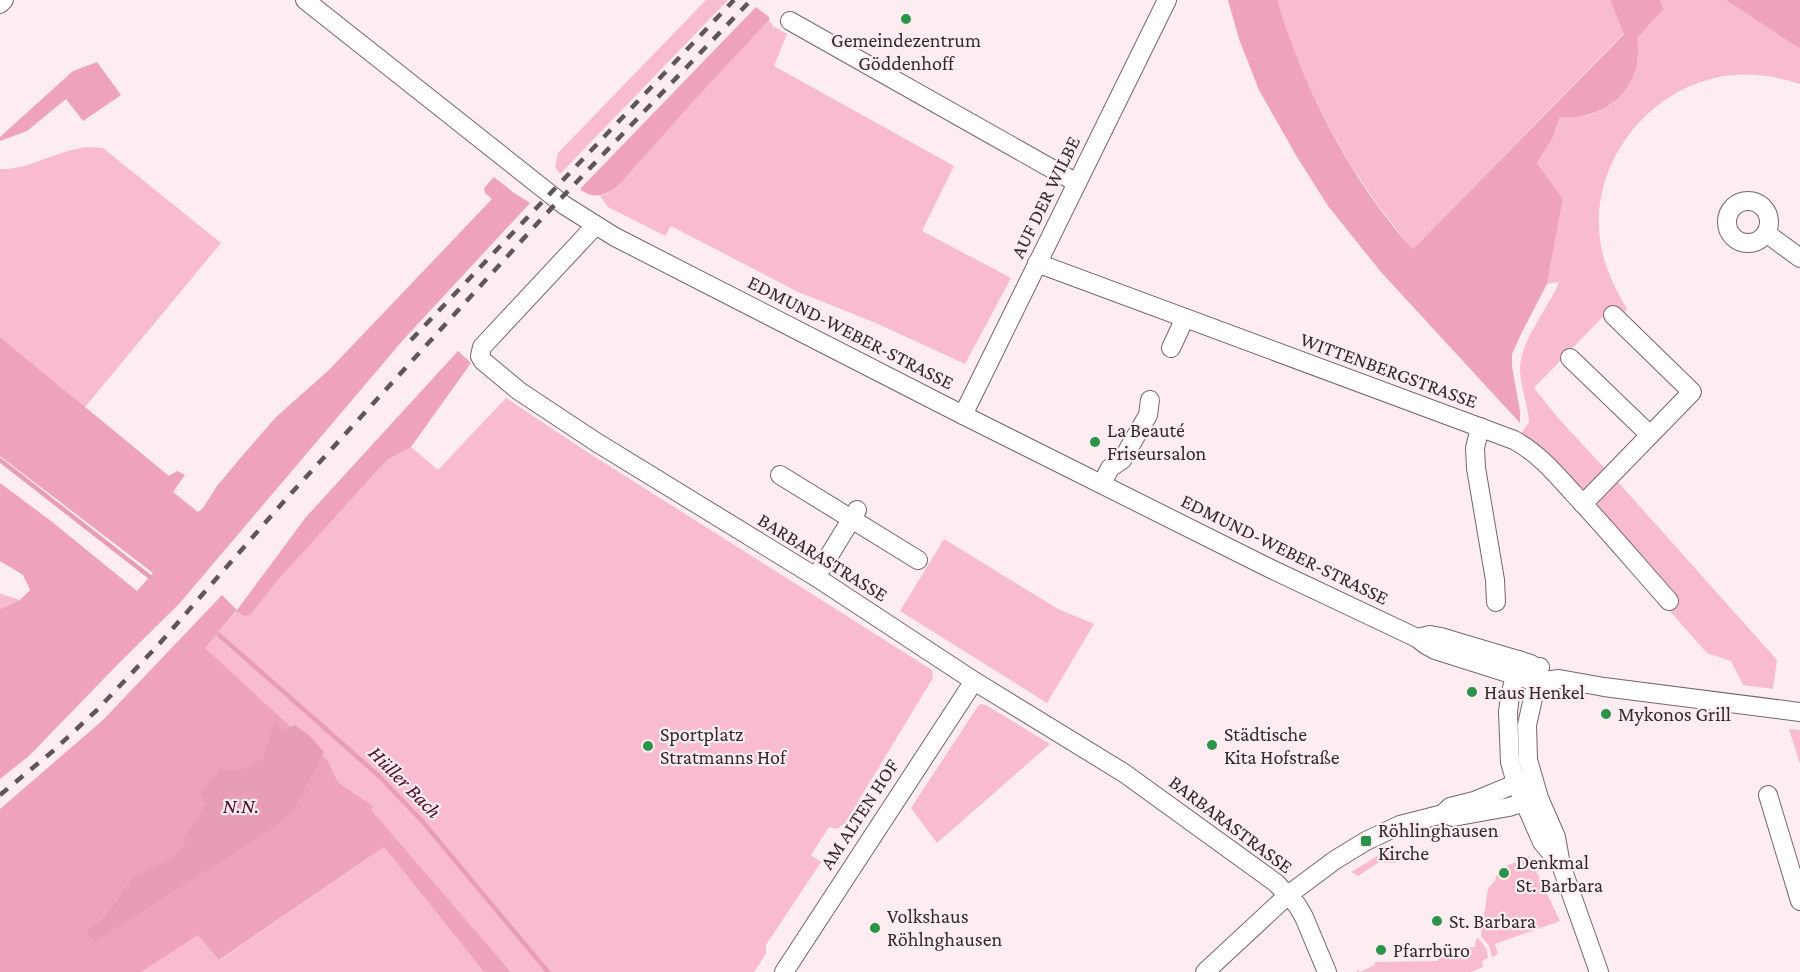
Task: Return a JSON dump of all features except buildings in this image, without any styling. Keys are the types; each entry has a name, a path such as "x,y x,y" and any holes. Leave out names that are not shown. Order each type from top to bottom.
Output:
{"street":[{"path":"0,4 4,0"},
{"name":"EDMUND-WEBER-STRASSE","path":"305,0 556,199 595,226 963,415 1267,567 1417,638 1435,650 1559,679 1604,687 1800,712"},
{"name":"AUF DER WILBE","path":"963,415 1167,0"},
{"path":"790,21 1077,183"},
{"name":"BARBARASTRASSE","path":"595,226 482,347 480,356 483,361 519,391 596,442 1124,773 1288,895 1304,917 1327,972"},
{"path":"1766,233 1800,258"},
{"name":"WITTENBERGSTRASSE","path":"1038,263 1527,446 1583,504 1669,601"},
{"path":"1583,504 1692,392 1613,315"},
{"path":"1171,348 1185,318"},
{"path":"1570,357 1650,435"},
{"path":"1102,484 1110,468 1122,460 1148,415 1150,400"},
{"path":"1480,427 1475,448 1476,468 1495,580 1496,602"},
{"path":"780,475 854,514 918,560"},
{"path":"816,578 854,514"},
{"path":"1517,668 1510,696 1507,727 1510,762 1524,780 1532,800 1542,842 1561,865 1599,972"},
{"path":"1524,780 1527,725 1538,674"},
{"name":"AM ALTEN HOF","path":"783,972 974,681"},
{"path":"1443,814 1450,807 1474,801 1524,780"},
{"path":"1768,795 1800,901"},
{"path":"1205,972 1288,895 1335,860 1372,838 1400,825 1443,814 1454,817 1532,800"}],"shaded area":[{"path":"706,0 728,0 560,174 555,167 558,153"},
{"path":"1228,0 1278,0 1295,52 1331,131 1361,182 1413,249 1624,34 1610,0 1660,0 1664,9 1637,38 1638,56 1635,72 1628,86 1607,107 1577,117 1560,117 1553,137 1537,163 1563,199 1547,284 1512,354 1520,423 1381,272 1328,206 1259,90 1239,39"},
{"path":"1278,0 1610,0 1624,33 1413,249 1361,181 1331,131 1295,52"},
{"path":"1660,0 1726,0 1800,49 1800,84 1772,77 1743,74 1698,83 1652,110 1633,129 1618,151 1607,175 1601,201 1599,228 1608,270 1627,309 1622,314 1613,306 1534,388 1608,472 1592,487 1579,490 1521,434 1529,422 1520,371 1524,348 1559,282 1547,284 1563,199 1537,163 1553,137 1560,117 1586,116 1614,102 1638,59 1637,38 1664,9"},
{"path":"1726,0 1800,0 1800,49"},
{"path":"756,7 769,17 769,20 619,185 600,195 590,195 580,189"},
{"path":"769,20 773,26 787,34 774,66 954,166 922,231 1011,278 965,364 876,323 798,292 671,226 665,236 608,207 600,196 619,185"},
{"path":"97,62 121,95 83,121 66,99 27,131 0,141 0,137 73,71"},
{"path":"89,147 103,148 221,243 85,407 0,337 0,169 21,167"},
{"path":"494,177 530,203 403,340 179,604 30,755 0,779 0,609 20,600 30,590 23,575 0,561 0,483 137,591 153,573 0,456 0,337 169,476 177,471 185,475 173,492 198,512 217,486 276,417 329,370 492,199 485,193 484,188"},
{"path":"458,351 471,363 411,447 387,460 279,579 251,614 245,616 236,611 205,648 328,761 338,782 373,806 371,810 511,972 484,972 384,847 219,960 198,935 141,972 0,972 0,809 103,720 222,595 237,610 306,517"},
{"path":"506,398 587,452 932,670 933,678 845,823 837,829 829,827 811,855 821,862 766,945 766,954 754,972 511,972 370,810 373,806 338,782 328,761 204,648 237,611 251,614 279,579 387,460 411,447 438,470"},
{"path":"1617,481 1777,660 1773,689 1743,685 1731,661 1707,653 1668,609 1671,609 1678,600 1596,509 1600,496"},
{"path":"944,539 1058,609 1094,624 1047,703 900,611"},
{"path":"1,594 20,600 0,609"},
{"path":"981,704 1050,744 937,843 911,808"},
{"path":"1789,729 1800,730 1800,764"},
{"path":"1394,846 1396,863 1384,863 1382,860 1358,876 1351,872"},
{"path":"384,847 484,972 141,972 198,934 220,960"},
{"path":"1529,856 1560,921 1495,944 1498,954 1492,957 1489,946 1481,936 1488,888 1495,881 1498,870"},
{"path":"1478,938 1486,948 1488,958 1482,961 1483,967 1471,972 1360,972 1375,965 1375,962 1438,961 1440,949 1475,947"}],"water":[{"name":"N.N.","path":"275,720 280,731 295,725 310,736 324,752 292,813 270,830 94,942 86,931 105,917 134,876 175,857 185,846 184,838 206,804 200,793 220,770 242,770 263,759"}],"waterway":[{"name":"Hüller Bach","path":"0,460 150,577"},
{"name":"Hüller Bach","path":"219,635 379,776 423,822 548,972"}],"railway":[{"path":"411,340 734,0"},
{"path":"0,795 53,751 98,709 545,215 751,0"}],"place":[{"name":"Gemeindezentrum Göddenhoff","path":"906,19"},
{"name":"La Beauté Friseursalon","path":"1095,442"},
{"name":"Haus Henkel","path":"1472,692"},
{"name":"Mykonos Grill","path":"1606,714"},
{"name":"Städtische Kita Hofstraße","path":"1212,745"},
{"name":"Sportplatz Stratmanns Hof","path":"648,746"},
{"name":"Röhlinghausen Kirche","path":"1366,841"},
{"name":"Denkmal St. Barbara","path":"1504,873"},
{"name":"St. Barbara","path":"1437,921"},
{"name":"Volkshaus Röhlnghausen","path":"875,928"},
{"name":"Pfarrbüro","path":"1381,950"}]}
